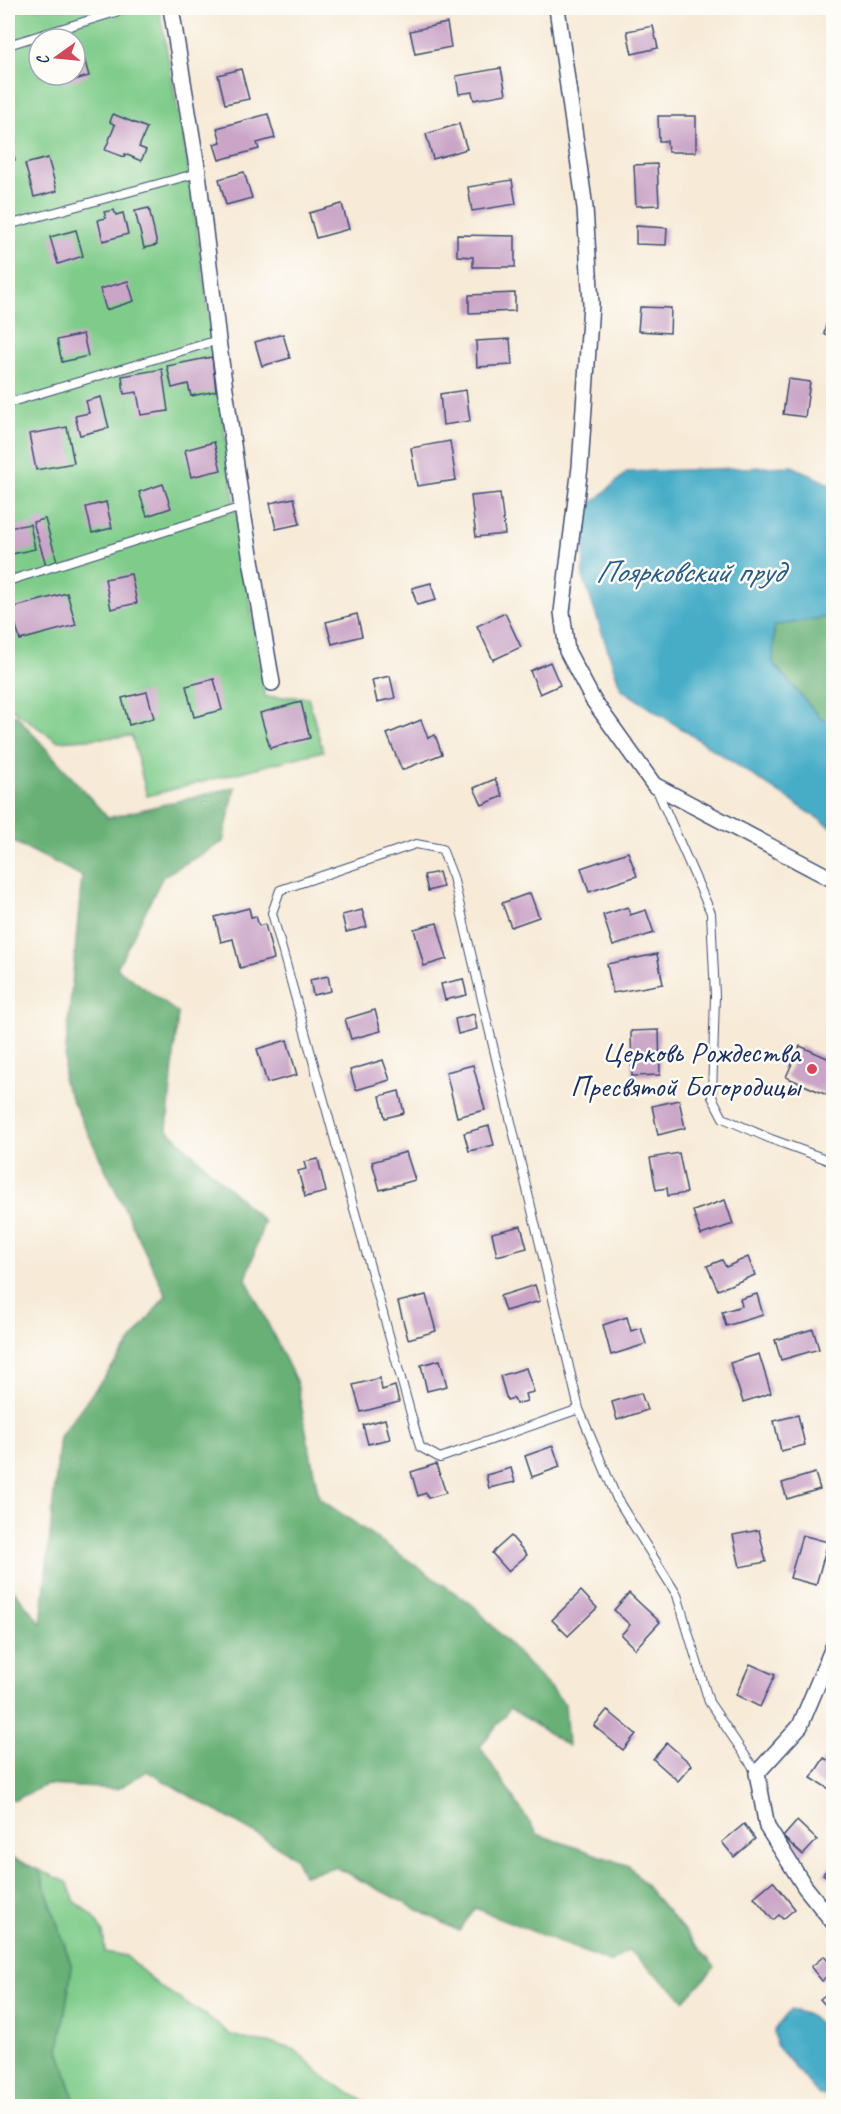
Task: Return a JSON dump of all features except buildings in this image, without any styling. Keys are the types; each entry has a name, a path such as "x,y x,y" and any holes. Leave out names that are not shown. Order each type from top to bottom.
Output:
{"street":[{"path":"171,8 198,173 218,340 242,507 272,683"},
{"path":"557,8 585,208 591,304 580,467 562,612 567,651 593,700 654,785 834,880"},
{"path":"834,1645 800,1726 757,1773 766,1827 805,1887 834,1923"}],"lane":[{"path":"8,45 129,8"},
{"path":"8,225 198,173"},
{"path":"8,403 218,340"},
{"path":"8,581 242,507"},
{"path":"654,785 711,913 715,996 712,1097 723,1118 771,1139 834,1162"},
{"path":"579,1409 440,1458 420,1447 272,913 280,890 416,844 442,849 453,877 579,1409 617,1499 677,1595 709,1702 757,1773"}],"green space":[{"path":"8,8 159,8 188,165 234,499 265,697 308,697 323,751 147,796 132,736 57,741 8,706"},
{"path":"833,616 833,720 822,720 773,663 774,626"},
{"path":"8,715 16,715 108,818 235,787 223,842 163,876 117,968 178,1013 167,1129 264,1222 246,1279 297,1383 319,1498 474,1606 565,1704 568,1746 510,1708 480,1747 537,1834 629,1866 715,1967 685,2000 628,1950 611,1963 475,1908 459,1931 335,1867 303,1875 294,1856 147,1771 117,1789 45,1785 15,1800 8,1797 8,1583 41,1624 60,1436 166,1295 63,1081 82,876 8,839"},
{"path":"8,1856 39,1870 72,1967 59,2049 76,2106 8,2106"},
{"path":"39,1870 67,1882 75,1902 92,1915 103,1932 105,1952 126,1956 159,1986 214,2021 231,2035 295,2050 329,2081 373,2106 76,2106 59,2049 72,1967"}],"water":[{"name":"Поярковский пруд","path":"792,466 833,486 833,616 774,626 773,663 822,720 833,720 833,828 621,689 583,576 587,508 627,472"},
{"path":"790,2010 803,2013 816,2020 830,2036 834,2053 833,2095 819,2095 776,2045 774,2031"}],"place":[{"name":"Церковь Рождества Пресвятой Богородицы","path":"812,1069"}]}
